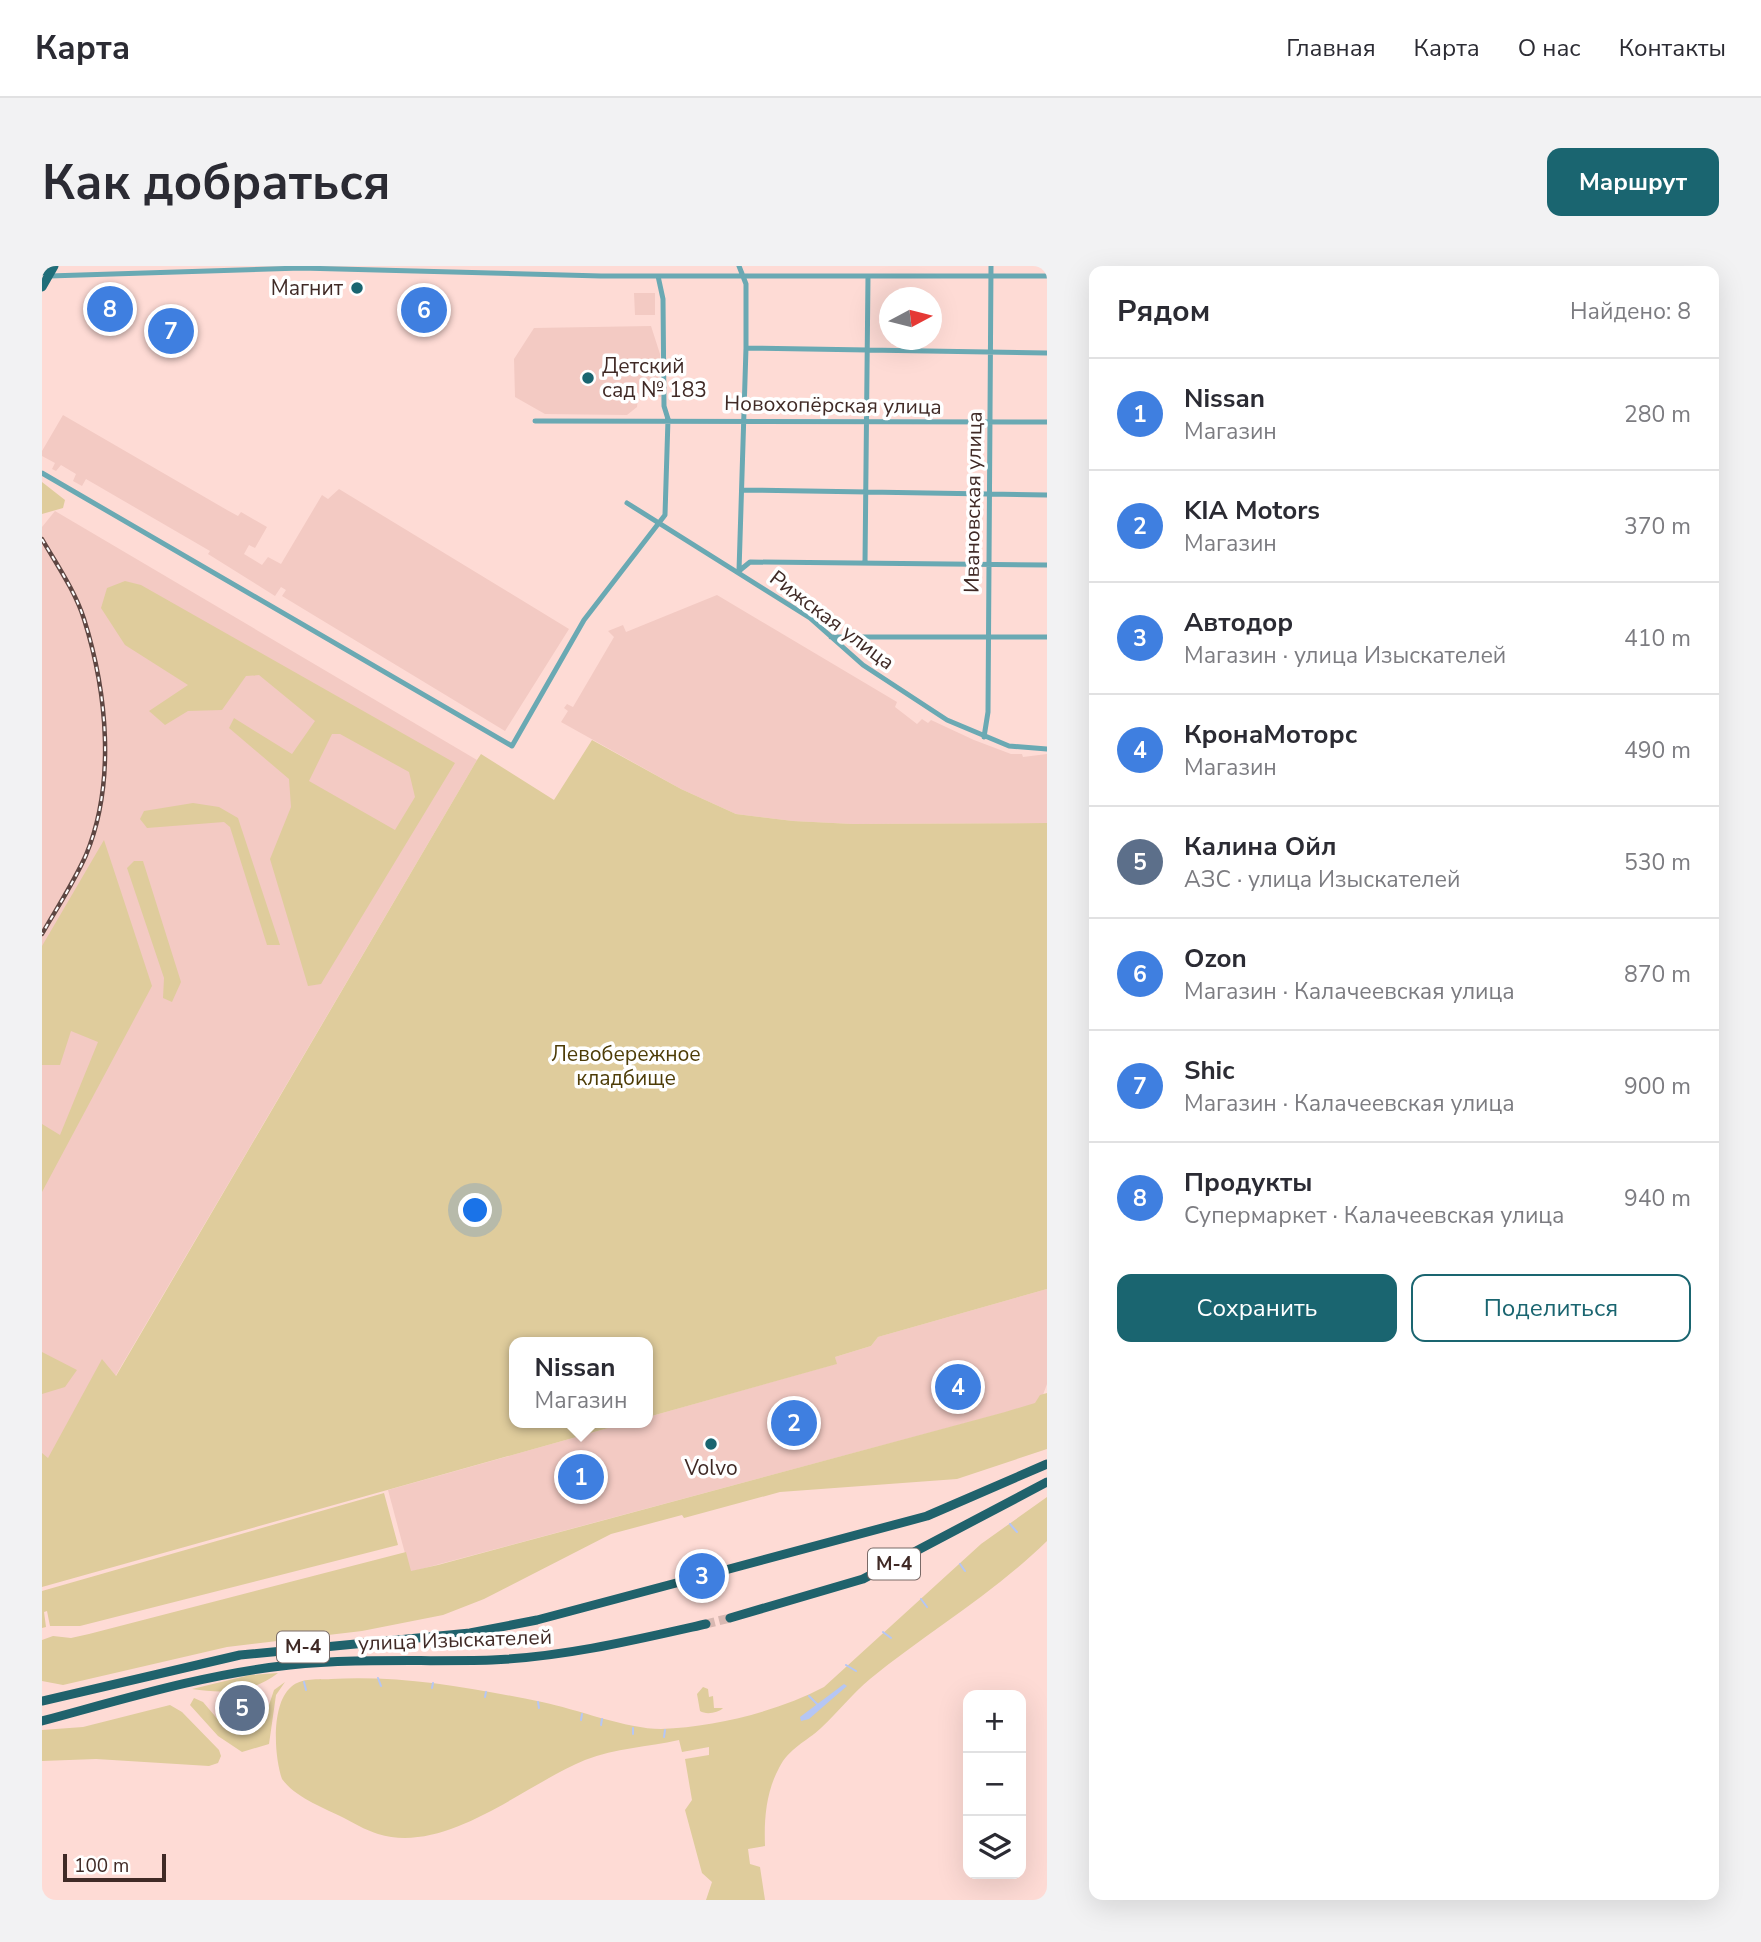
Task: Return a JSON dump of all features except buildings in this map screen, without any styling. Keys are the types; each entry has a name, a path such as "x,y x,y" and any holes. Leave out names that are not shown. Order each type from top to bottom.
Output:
{"highway":[{"name":"М-4","path":"718,1572 927,1516 1047,1464"},
{"name":"М-4","path":"730,1618 863,1579 1047,1482"},
{"name":"улица Изыскателей","path":"42,1701 240,1655 470,1633 537,1620 695,1578"},
{"name":"улица Изыскателей","path":"42,1721 180,1684 253,1669 368,1660 526,1657 586,1649 706,1623"}],"main road":[{"path":"42,288 45,266"},
{"path":"44,274 54,266"}],"street":[{"path":"570,275 571,266"},
{"path":"739,266 746,284 739,571"},
{"path":"830,276 831,266"},
{"name":"Ивановская улица","path":"984,737 988,712 991,266"},
{"path":"44,274 301,267 570,275 1047,276"},
{"path":"42,473 512,746 584,620 660,522 667,507 668,419 664,406 663,299 658,276"},
{"path":"864,564 868,276"},
{"path":"746,348 1047,353"},
{"name":"Новохопёрская улица","path":"535,421 668,419 1047,422"},
{"path":"743,490 1047,495"},
{"name":"Рижская улица","path":"627,503 810,618 863,665 905,694 984,737 1018,747 1047,749"},
{"path":"739,571 750,562 1047,565"},
{"path":"831,637 1047,637"}],"shaded area":[{"path":"634,293 655,293 655,315 635,315"},
{"name":"Детский сад № 183","path":"651,326 660,354 661,397 638,397 637,407 627,415 545,414 515,397 514,359 534,328"},
{"path":"63,415 227,510 238,516 241,512 267,527 255,548 249,545 244,554 262,565 268,557 281,564 322,495 328,499 339,489 569,629 505,731 282,596 286,590 281,587 275,596 208,554 210,551 86,479 82,486 73,481 76,474 61,465 56,471 52,469 55,463 42,456 42,451"},
{"path":"55,511 477,760 42,1501 42,527"},
{"path":"717,595 897,702 895,707 917,724 922,719 928,723 931,720 974,740 1011,754 1022,754 1023,757 1047,754 1047,823 853,824 793,821 736,814 681,789 561,722 568,711 564,708 567,704 573,707 614,637 608,631 623,625 626,632"},
{"path":"1047,1289 1047,1384 1040,1403 410,1572 388,1490 608,1428 653,1428 653,1416 836,1364 835,1357 871,1346 878,1337"}],"green space":[{"path":"42,482 65,500 63,508 42,514"},
{"path":"125,581 141,585 455,763 321,984 308,986 270,859 291,807 289,779 229,728 234,718 292,754 315,721 259,675 246,676 222,710 188,711 165,725 149,711 188,685 125,645 101,608 107,588","holes":["332,734 340,734 409,772 415,797 395,830 309,781"]},
{"name":"Левобережное кладбище","path":"592,740 681,789 736,814 793,821 853,824 1047,823 1047,1289 878,1337 871,1346 835,1357 837,1364 653,1416 653,1337 509,1337 509,1428 608,1428 42,1587 42,1453 48,1458 102,1359 116,1376 477,760 481,754 554,800"},
{"path":"193,803 219,807 238,818 280,945 267,945 230,827 224,822 147,828 140,819 144,811"},
{"path":"104,840 152,986 42,1192 42,1124 60,1135 98,1042 71,1031 60,1065 42,1065 42,946"},
{"path":"134,861 143,861 181,982 172,1002 163,998 164,978 127,868"},
{"path":"42,1352 77,1370 65,1387 42,1394"},
{"path":"1047,1393 1047,1449 957,1479 780,1492 611,1534 484,1599 443,1615 362,1631 227,1647 63,1685 42,1681 42,1640 53,1636 71,1638 89,1634 406,1552 411,1571 438,1565 1005,1412 1035,1403 1040,1395"},
{"path":"384,1493 398,1545 80,1626 50,1626 47,1611 44,1612 46,1627 42,1628 42,1591"},
{"path":"1047,1497 1047,1541 983,1596 870,1679 783,1761 769,1796 765,1846 748,1849 750,1864 760,1867 765,1900 706,1900 712,1882 702,1873 685,1810 692,1800 685,1759 709,1755 709,1747 682,1752 679,1740 597,1756 561,1771 458,1826 431,1835 404,1838 378,1834 363,1828 293,1791 282,1779 276,1744 280,1705 291,1687 305,1680 358,1678 437,1684 542,1702 617,1722 661,1729 745,1717 786,1704 824,1687 981,1544"},
{"path":"278,1673 248,1688 215,1691 192,1689 250,1675"},
{"path":"285,1682 276,1695 269,1744 242,1752 218,1736 190,1705 194,1698 203,1702 226,1729 263,1723 274,1690"},
{"path":"703,1687 708,1689 709,1697 713,1696 714,1708 723,1708 712,1713 700,1711 697,1694"},
{"path":"170,1705 182,1712 219,1750 221,1756 218,1763 209,1766 96,1759 42,1761 42,1730 83,1727"}],"water":[{"path":"844,1684 847,1686 809,1719 801,1721 800,1717"}],"waterway":[{"path":"1010,1524 1017,1532"},
{"path":"960,1564 965,1571"},
{"path":"921,1599 927,1607"},
{"path":"883,1632 891,1638"},
{"path":"846,1665 856,1671"},
{"path":"378,1678 381,1686"},
{"path":"304,1682 306,1690"},
{"path":"432,1688 433,1683"},
{"path":"485,1697 486,1692"},
{"path":"809,1696 818,1705"},
{"path":"538,1702 539,1708"},
{"path":"581,1720 582,1714"},
{"path":"601,1725 602,1719"},
{"path":"633,1728 633,1734"},
{"path":"664,1737 665,1730"}],"tunnel":[{"path":"695,1578 718,1572"},
{"path":"706,1624 730,1618"}],"railway":[{"path":"42,539 71,588 84,619 98,677 105,737 102,798 95,827 86,855 42,934"}],"place":[{"name":"Магнит","path":"357,288"},
{"name":"Продукты","path":"110,309"},
{"name":"Ozon","path":"424,310"},
{"name":"Shic","path":"171,331"},
{"name":"Детский сад № 183","path":"588,378"},
{"name":"КронаМоторс","path":"958,1387"},
{"name":"KIA Motors","path":"794,1423"},
{"name":"Volvo","path":"711,1444"},
{"name":"Nissan","path":"581,1477"},
{"name":"Автодор","path":"702,1576"},
{"name":"Калина Ойл","path":"242,1708"}]}
